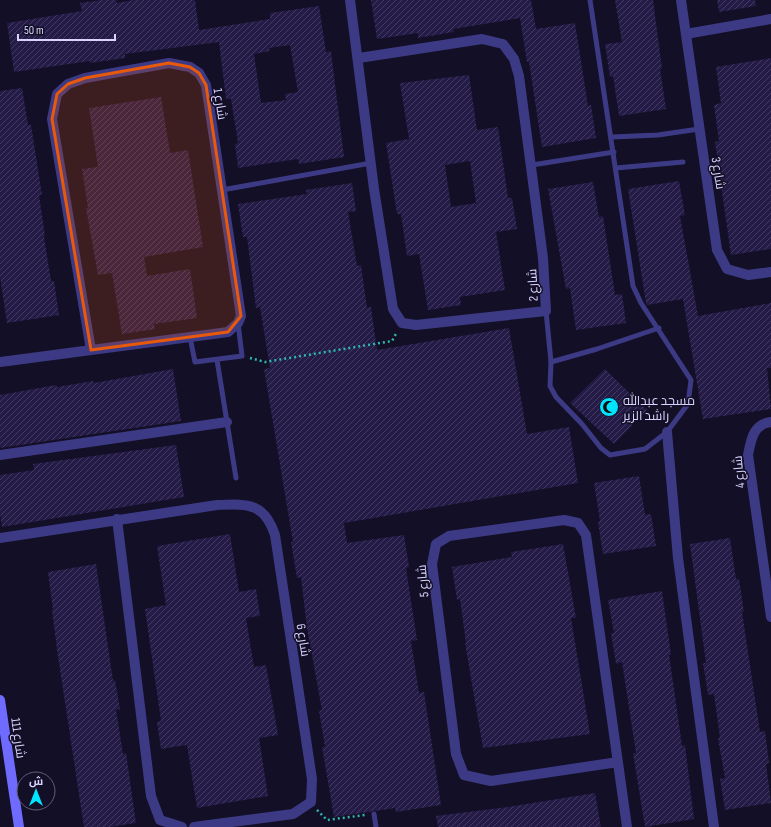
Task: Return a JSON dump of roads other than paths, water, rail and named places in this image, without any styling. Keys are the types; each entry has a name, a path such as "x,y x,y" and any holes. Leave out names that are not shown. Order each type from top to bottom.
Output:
{"street":[{"path":"350,0 371,163"},
{"name":"شارع 3","path":"680,0 718,250 727,269 748,275 771,272"},
{"path":"686,34 771,19"},
{"name":"شارع 2","path":"358,58 482,39 504,44 514,59 519,76 532,164 543,258 546,310 416,325 402,323 393,309 371,163"},
{"name":"شارع 1","path":"91,350 52,120 57,94 68,84 85,78 170,63 190,67 199,73 206,85 241,316 238,324"},
{"path":"0,362 228,332 238,324"},
{"path":"0,455 227,422"},
{"name":"شارع 4","path":"771,422 765,422 752,433 748,455 768,578 771,617"},
{"path":"667,432 678,558 714,827"},
{"name":"شارع 6","path":"0,538 217,505 246,504 262,511 271,522 275,535 312,779 311,802 294,814 194,827"},
{"path":"117,519 151,796 160,820 182,827"},
{"name":"شارع 5","path":"618,762 491,781 464,775 456,754 432,564 436,544 449,536 564,520 578,523 586,535 618,762 627,827"},
{"name":"شارع 111","path":"0,700 19,827"}],"lane":[{"path":"546,310 551,362 550,386 556,397 582,424 601,448 610,455 645,449 667,432 688,404 691,380 641,303 633,286 612,137 590,0"},
{"path":"612,137 658,135 699,129"},
{"path":"532,164 614,152"},
{"path":"616,168 684,162"},
{"path":"222,190 371,163"},
{"path":"190,338 195,362 242,356 238,324"},
{"path":"551,362 597,349 658,328"},
{"path":"217,360 236,478"},
{"path":"374,814 376,827"}],"place":[{"name":"مسجد عبدالله راشد الزير","path":"609,407"}]}
